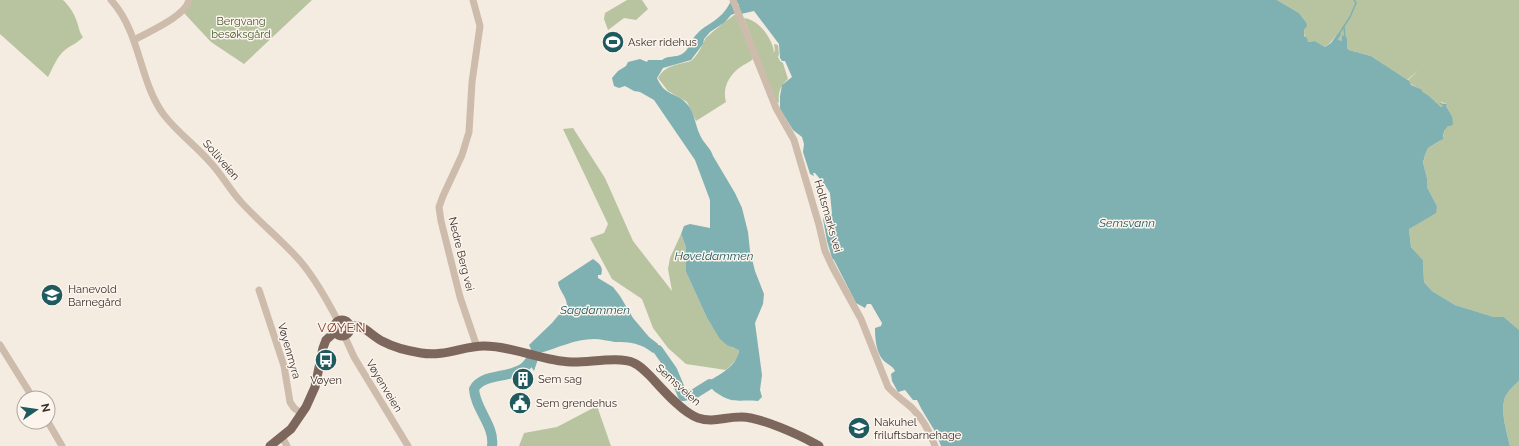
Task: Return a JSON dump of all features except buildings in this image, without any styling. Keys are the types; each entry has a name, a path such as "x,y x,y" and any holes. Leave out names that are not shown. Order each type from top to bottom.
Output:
{"main road":[{"path":"270,446 282,437 302,414 315,387 326,340 349,331 349,326 345,321 338,321 334,327 340,334"},
{"path":"349,326 365,328 383,342 410,351 423,353 447,353 477,347"},
{"name":"Semsveien","path":"477,347 498,347 570,362 620,360 634,363 648,374 675,401 696,417 713,420 740,416 751,418 798,435 819,446"}],"street":[{"name":"Solliveien","path":"111,0 122,15 134,40 156,104 165,117 210,162 239,200 300,261 325,296 338,321"},
{"path":"134,40 177,16 184,10 189,0"},
{"name":"Nedre Berg vei","path":"473,0 480,26 472,82 469,132 462,155 439,207 441,221 460,297 477,347"},
{"name":"Holtsmarks vei","path":"733,0 776,108 794,140 819,225 824,251 861,319 888,386 901,403 918,415 930,433 935,446"},
{"name":"Vøyenmyra","path":"259,290 284,366 290,402 294,408 302,414"},
{"name":"Vøyenveien","path":"340,334 408,446"},
{"path":"0,345 28,390"},
{"path":"53,430 62,446"},
{"path":"282,437 287,446"}],"green space":[{"path":"0,0 63,0 73,13 83,37 62,53 57,59 48,77 0,34"},
{"name":"Bergvang besøksgård","path":"190,0 312,0 244,64 211,42 184,13"},
{"path":"627,0 642,0 648,9 636,20 624,18 608,30 604,19 605,13"},
{"path":"1277,0 1519,0 1519,330 1504,317 1494,317 1455,305 1432,291 1424,282 1423,260 1411,247 1409,229 1437,206 1427,187 1427,178 1423,164 1428,148 1440,141 1444,136 1444,131 1452,119 1452,116 1446,106 1447,104 1441,102 1443,107 1441,107 1421,89 1407,81 1419,70 1407,80 1371,56 1349,50 1347,48 1347,38 1340,42 1338,40 1340,36 1338,33 1325,47 1315,41 1308,42 1304,32 1306,22 1299,13"},
{"path":"736,14 753,59 739,68 729,79 725,92 726,102 696,121 687,102 668,91 658,78 663,71 675,65 692,60 698,53 705,39"},
{"path":"744,18 755,22 764,30 774,51 772,53 775,51 774,44 778,45 778,57 783,63 788,79 780,90 779,103 775,100"},
{"path":"573,128 605,178 633,241 672,291 668,269 670,258 681,234 686,247 686,272 707,318 712,326 733,348 739,349 738,358 726,370 686,364 668,348 653,328 642,299 612,279 590,238 604,233 608,224 563,129"},
{"path":"1519,381 1519,446 1510,446 1503,406 1508,393"},
{"path":"597,406 611,446 519,446 524,433 557,427"}],"water":[{"name":"Semsvann","path":"735,0 1277,0 1299,13 1306,22 1307,26 1304,30 1304,36 1307,38 1308,42 1315,41 1325,47 1331,43 1338,33 1341,34 1338,40 1342,41 1342,35 1347,38 1347,48 1349,50 1371,56 1409,81 1411,85 1421,89 1441,107 1443,106 1439,103 1447,104 1446,106 1452,116 1453,124 1448,126 1444,131 1443,139 1428,148 1425,155 1423,163 1427,178 1427,187 1437,206 1436,213 1409,229 1411,247 1423,260 1424,282 1432,291 1455,305 1494,317 1504,317 1519,330 1519,381 1508,393 1503,406 1510,446 941,446 936,433 917,400 913,400 905,390 898,392 892,381 891,374 895,371 883,360 877,349 875,328 881,326 882,323 871,304 867,304 865,308 856,303 832,258 823,219 825,214 832,214 830,193 815,173 813,173 814,176 810,174 803,152 804,144 802,137 793,130 780,109 782,85 792,77 785,61 782,61 780,58 779,44 754,11 741,14 737,6 739,4 737,4"},
{"name":"Høveldammen","path":"731,1 736,13 731,15 725,22 710,32 691,60 663,68 657,78 660,84 667,91 683,100 690,108 701,138 711,150 742,208 755,271 764,294 763,304 755,323 762,375 760,390 762,397 758,401 725,398 714,391 709,381 732,365 736,360 739,350 727,345 720,339 707,318 686,272 686,247 681,234 684,226 690,224 710,228 710,200 695,160 654,100 625,86 619,88 614,86 612,78 618,71 626,66 628,62 640,59 647,62 648,60 662,60 684,53 695,36 723,14"},
{"name":"Sagdammen","path":"593,259 599,264 602,270 601,275 598,275 598,278 613,287 633,318 649,337 658,344 658,350 653,353 640,345 630,343 597,339 580,340 540,353 534,371 526,359 531,349 529,345 552,323 567,305 558,282"}],"waterway":[{"path":"1339,34 1350,17 1356,3 1354,0"},
{"path":"1344,26 1345,39"},
{"path":"658,350 672,370 683,396 694,394 710,384"},
{"path":"492,446 491,431 478,404 474,389 477,384 489,378 510,374 522,369 532,359 536,351"}],"place":[{"name":"Asker ridehus","path":"613,42"},
{"name":"Hanevold Barnegård","path":"52,295"},
{"name":"Vøyen","path":"326,360"},
{"name":"Sem sag","path":"523,379"},
{"name":"Sem grendehus","path":"520,403"},
{"name":"Nakuhel friluftsbarnehage","path":"859,428"}],"district":[{"name":"VØYEN","path":"342,327"}]}
